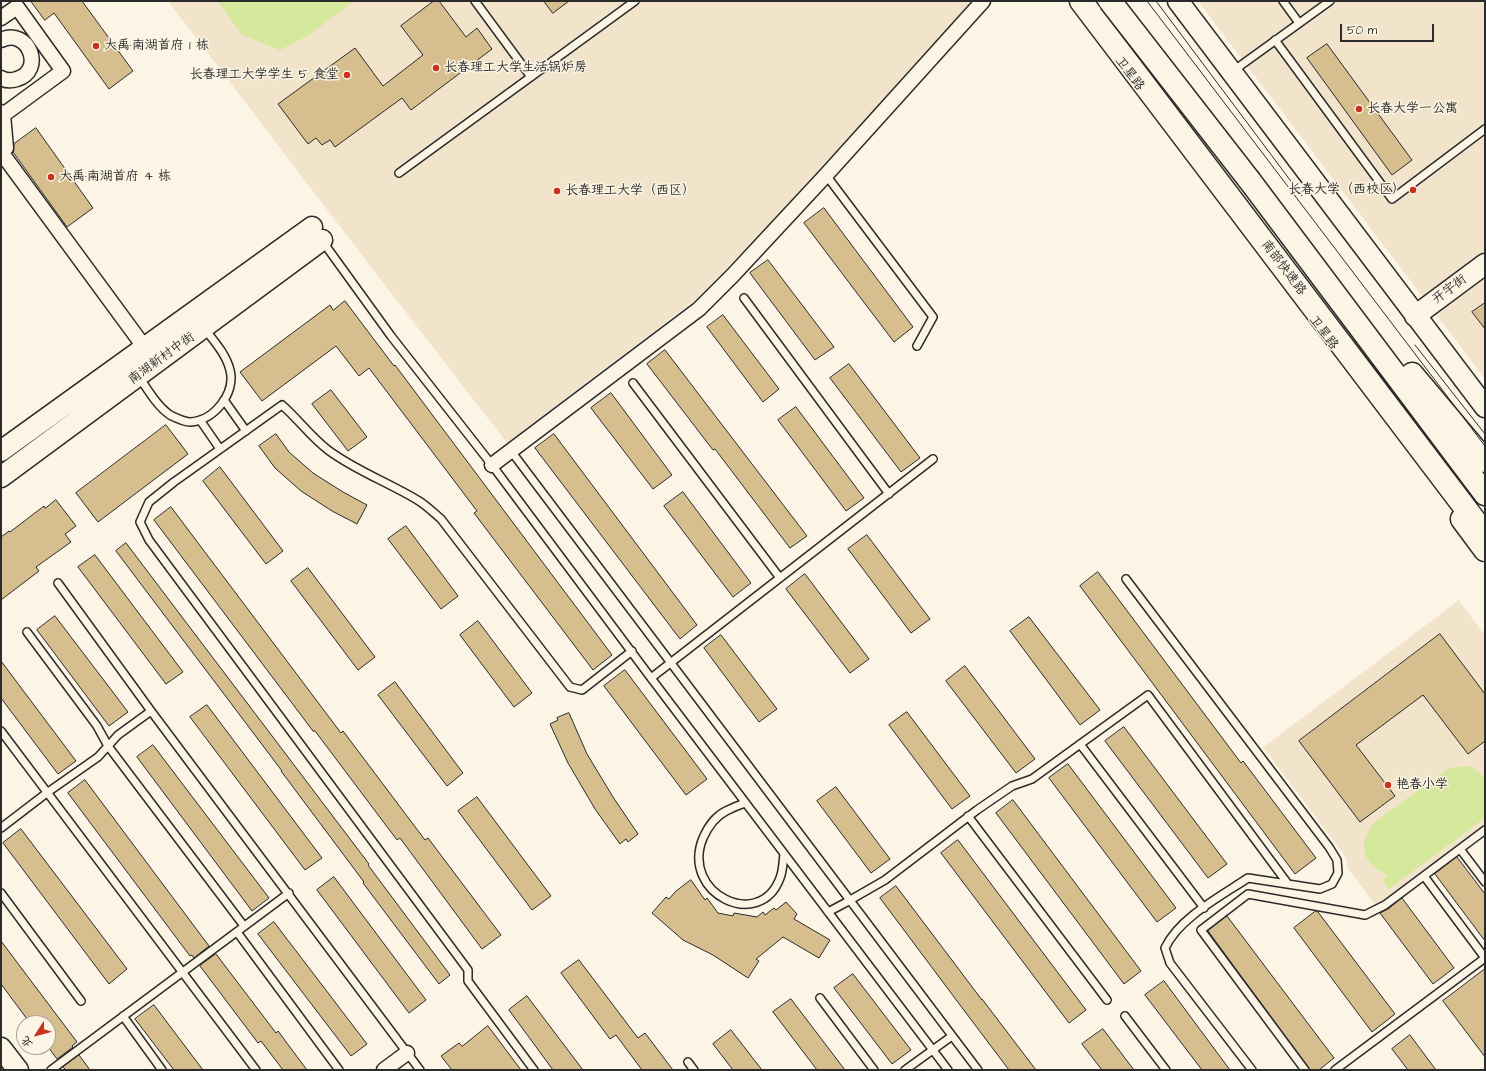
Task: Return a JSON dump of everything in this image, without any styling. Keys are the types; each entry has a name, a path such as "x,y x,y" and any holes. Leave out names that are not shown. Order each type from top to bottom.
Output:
{"main road":[{"name":"卫星路","path":"1074,1 1485,550"},
{"name":"南部快速路","path":"1081,1 1485,534"},
{"name":"南部快速路","path":"1110,1 1250,181 1485,494"},
{"path":"1114,1 1485,504"},
{"path":"1250,181 1485,461"}],"street":[{"path":"492,465 699,309 733,275 983,1"},
{"path":"1178,1 1485,407"},
{"path":"1,18 17,7 63,71 2,114 6,148 1,152 145,348"},
{"path":"1,40 12,37 28,46 32,62 25,75 18,79 11,80 1,78"},
{"path":"28,46 40,38"},
{"name":"南湖新村中街","path":"1,451 132,368 199,321 317,234"},
{"name":"开宇街","path":"1415,316 1485,264"},
{"name":"南湖新村中街","path":"1,477 132,368 145,348 199,321"},
{"path":"1,1048 18,1070"},
{"path":"384,1070 407,1053"}],"lane":[{"path":"474,1 531,77"},
{"path":"399,173 635,1"},
{"path":"1283,1 1300,23"},
{"path":"1231,73 1330,1"},
{"path":"1275,40 1392,199 1485,129"},
{"path":"826,174 932,316 917,346"},
{"path":"317,234 391,336 492,465 651,678 948,1070"},
{"path":"744,298 889,494"},
{"path":"132,368 157,403 169,414 181,420 190,422 200,420 212,413 222,404 230,389 231,370 222,351 199,321"},
{"path":"633,383 780,578"},
{"path":"224,400 246,430"},
{"path":"534,1070 468,981 468,970 149,540 140,522 149,502 174,482 282,405 328,450 352,465 420,502 440,519 457,538 570,687 582,690 632,651"},
{"path":"200,420 220,449"},
{"path":"511,451 978,1070"},
{"path":"651,678 933,459"},
{"path":"1126,579 1337,860 1338,873 1332,884 1320,889 1248,878 1192,916 1170,938 1165,948 1170,963 1252,1070"},
{"path":"58,583 151,711 420,1070"},
{"path":"27,632 97,726 108,746 244,926"},
{"path":"828,912 885,880 968,816 1012,786 1032,779 1148,695 1288,884"},
{"path":"1,828 48,792 98,757 118,735 151,711"},
{"path":"1,731 256,1070"},
{"path":"1080,744 1204,908"},
{"path":"746,803 724,812 708,825 699,848 699,870 712,891 722,899 736,904 752,904 765,899 774,890 781,877 784,854"},
{"path":"968,816 1107,1000"},
{"path":"1306,1070 1201,930 1248,894 1365,915 1385,905 1485,830"},
{"path":"1460,849 1485,882"},
{"path":"1336,1070 1485,958 1424,876"},
{"path":"1,893 81,1001"},
{"path":"51,1070 289,894"},
{"path":"237,932 339,1070"},
{"path":"820,998 874,1070"},
{"path":"123,1016 162,1070"},
{"path":"1125,1016 1166,1070"},
{"path":"905,1070 952,1036"},
{"path":"688,1062 694,1070"}],"shaded area":[{"name":"长春理工大学（西区）","path":"168,1 974,1 758,236 695,300 507,443"},
{"name":"长春大学（西校区）","path":"1198,1 1485,1 1485,379"},
{"name":"艳春小学","path":"1459,600 1485,636 1485,824 1376,906 1347,867 1347,859 1263,747"}],"green space":[{"path":"218,1 354,1 309,35 280,50 242,35"},
{"path":"1470,766 1480,773 1485,779 1485,818 1389,889 1382,880 1388,875 1372,865 1367,859 1364,844 1370,829 1376,821 1448,769"}],"building":[{"name":"大禹·南湖首府 1 栋","path":"31,1 82,1 133,71 109,89 54,13 45,20"},
{"path":"434,1 439,1 466,37 477,28 492,49 411,110 402,98 335,147 330,140 322,145 316,138 308,144 278,104 355,48 383,86 423,55 401,26"},
{"path":"544,1 569,1 553,13"},
{"name":"长春大学一公寓","path":"1327,44 1412,160 1392,175 1307,58"},
{"name":"大禹·南湖首府 4 栋","path":"36,128 93,208 67,227 13,152 14,144"},
{"path":"824,208 913,327 894,342 804,223"},
{"path":"768,260 834,347 815,360 750,273"},
{"path":"345,301 394,366 395,365 612,655 593,670 474,513 477,511 369,368 359,376 336,346 262,401 240,372 330,305 333,310"},
{"path":"1485,303 1485,329 1472,312"},
{"path":"723,315 779,389 763,402 707,327"},
{"path":"665,350 807,536 790,548 715,449 713,450 647,364"},
{"path":"849,364 920,458 901,472 830,378"},
{"path":"331,390 367,437 348,451 312,404"},
{"path":"611,393 672,475 653,489 591,408"},
{"path":"796,407 864,498 846,511 778,420"},
{"path":"166,425 188,454 98,522 76,493"},
{"path":"276,434 289,452 313,473 367,505 357,524 332,511 301,491 275,468 259,446"},
{"path":"554,434 697,625 680,639 535,448"},
{"path":"220,467 283,551 266,564 203,481"},
{"path":"683,492 751,583 733,597 664,506"},
{"path":"56,500 76,526 65,534 71,542 36,567 39,571 1,600 1,537 9,531 10,532 44,506 45,508"},
{"path":"171,507 341,733 343,731 425,840 428,838 501,935 482,949 400,838 397,840 154,520"},
{"path":"406,526 458,596 441,609 388,539"},
{"path":"867,535 930,619 911,633 848,549"},
{"path":"126,543 369,864 368,865 450,975 439,984 363,883 364,882 282,771 116,551"},
{"path":"95,555 183,672 166,684 78,567"},
{"path":"308,568 375,657 358,670 291,581"},
{"path":"1098,572 1241,763 1243,761 1316,858 1295,874 1080,586"},
{"path":"805,574 869,659 850,673 786,589"},
{"path":"55,616 128,712 109,726 37,630"},
{"path":"1029,617 1100,710 1080,725 1010,631"},
{"path":"478,621 532,693 514,707 460,635"},
{"path":"1440,634 1485,694 1485,741 1468,754 1423,695 1356,745 1395,796 1360,822 1299,741"},
{"path":"721,635 777,709 759,722 704,648"},
{"path":"1,661 76,761 58,774 1,698"},
{"path":"965,666 1035,759 1016,773 946,681"},
{"path":"625,670 707,779 686,795 604,686"},
{"path":"395,682 463,773 447,786 378,695"},
{"path":"207,705 322,858 305,870 190,717"},
{"path":"907,712 970,796 952,809 889,725"},
{"path":"569,713 587,754 638,834 628,842 626,839 620,844 595,809 568,763 550,724 558,720 557,718"},
{"path":"1124,727 1227,864 1208,878 1105,741"},
{"path":"153,745 269,898 252,911 137,757"},
{"path":"1068,764 1176,908 1157,922 1049,778"},
{"path":"85,780 209,946 194,958 192,955 190,956 68,793"},
{"path":"836,787 890,859 871,873 817,801"},
{"path":"477,797 551,896 532,910 458,811"},
{"path":"1013,800 1141,971 1124,984 996,813"},
{"path":"21,829 127,969 109,984 3,843"},
{"path":"958,840 1086,1010 1069,1023 941,853"},
{"path":"1457,857 1485,894 1485,941 1435,874"},
{"path":"334,877 426,1000 409,1013 317,890"},
{"path":"691,880 705,900 707,898 718,913 733,916 734,913 757,917 763,912 765,915 774,908 776,910 786,902 797,914 794,919 830,940 819,958 783,937 756,959 759,961 748,978 713,955 683,940 652,913 666,897 669,899 675,892"},
{"path":"896,886 1036,1070 1009,1070 880,898"},
{"path":"1402,898 1454,968 1433,984 1380,913 1388,909"},
{"path":"1316,911 1395,1014 1372,1032 1294,928"},
{"path":"1227,916 1334,1058 1319,1070 1310,1070 1208,931"},
{"path":"274,922 367,1044 351,1056 258,934"},
{"path":"1,941 77,1042 72,1046 73,1047 57,1059 54,1055 56,1055 56,1015 24,1015 1,984"},
{"path":"216,954 276,1033 278,1031 307,1070 283,1070 261,1041 258,1043 200,966"},
{"path":"579,960 638,1038 645,1033 673,1070 642,1070 616,1035 610,1039 561,973"},
{"path":"1485,969 1485,1057 1443,1001"},
{"path":"853,974 911,1050 892,1064 834,988"},
{"path":"1164,981 1230,1070 1202,1070 1145,995"},
{"path":"527,996 583,1070 553,1070 509,1010"},
{"path":"791,999 845,1070 817,1070 773,1012"},
{"path":"154,1005 203,1070 174,1070 135,1019"},
{"path":"488,1026 521,1070 452,1070 441,1056 459,1043 462,1046"},
{"path":"1103,1029 1134,1070 1102,1070 1082,1044"},
{"path":"731,1030 762,1070 733,1070 713,1044"},
{"path":"1410,1035 1436,1070 1408,1070 1392,1049"},
{"path":"79,1055 90,1070 66,1070 63,1067"}],"tram line":[{"path":"1147,1 1485,446"},
{"path":"1156,1 1302,196"},
{"path":"1415,345 1485,434"}],"place":[{"name":"大禹·南湖首府 1 栋","path":"96,46"},
{"name":"长春理工大学生活锅炉房","path":"436,68"},
{"name":"长春理工大学学生 5 食堂","path":"347,75"},
{"name":"长春大学一公寓","path":"1359,109"},
{"name":"大禹·南湖首府 4 栋","path":"51,177"},
{"name":"长春大学（西校区）","path":"1413,190"},
{"name":"长春理工大学（西区）","path":"557,191"},
{"name":"艳春小学","path":"1388,785"}]}
